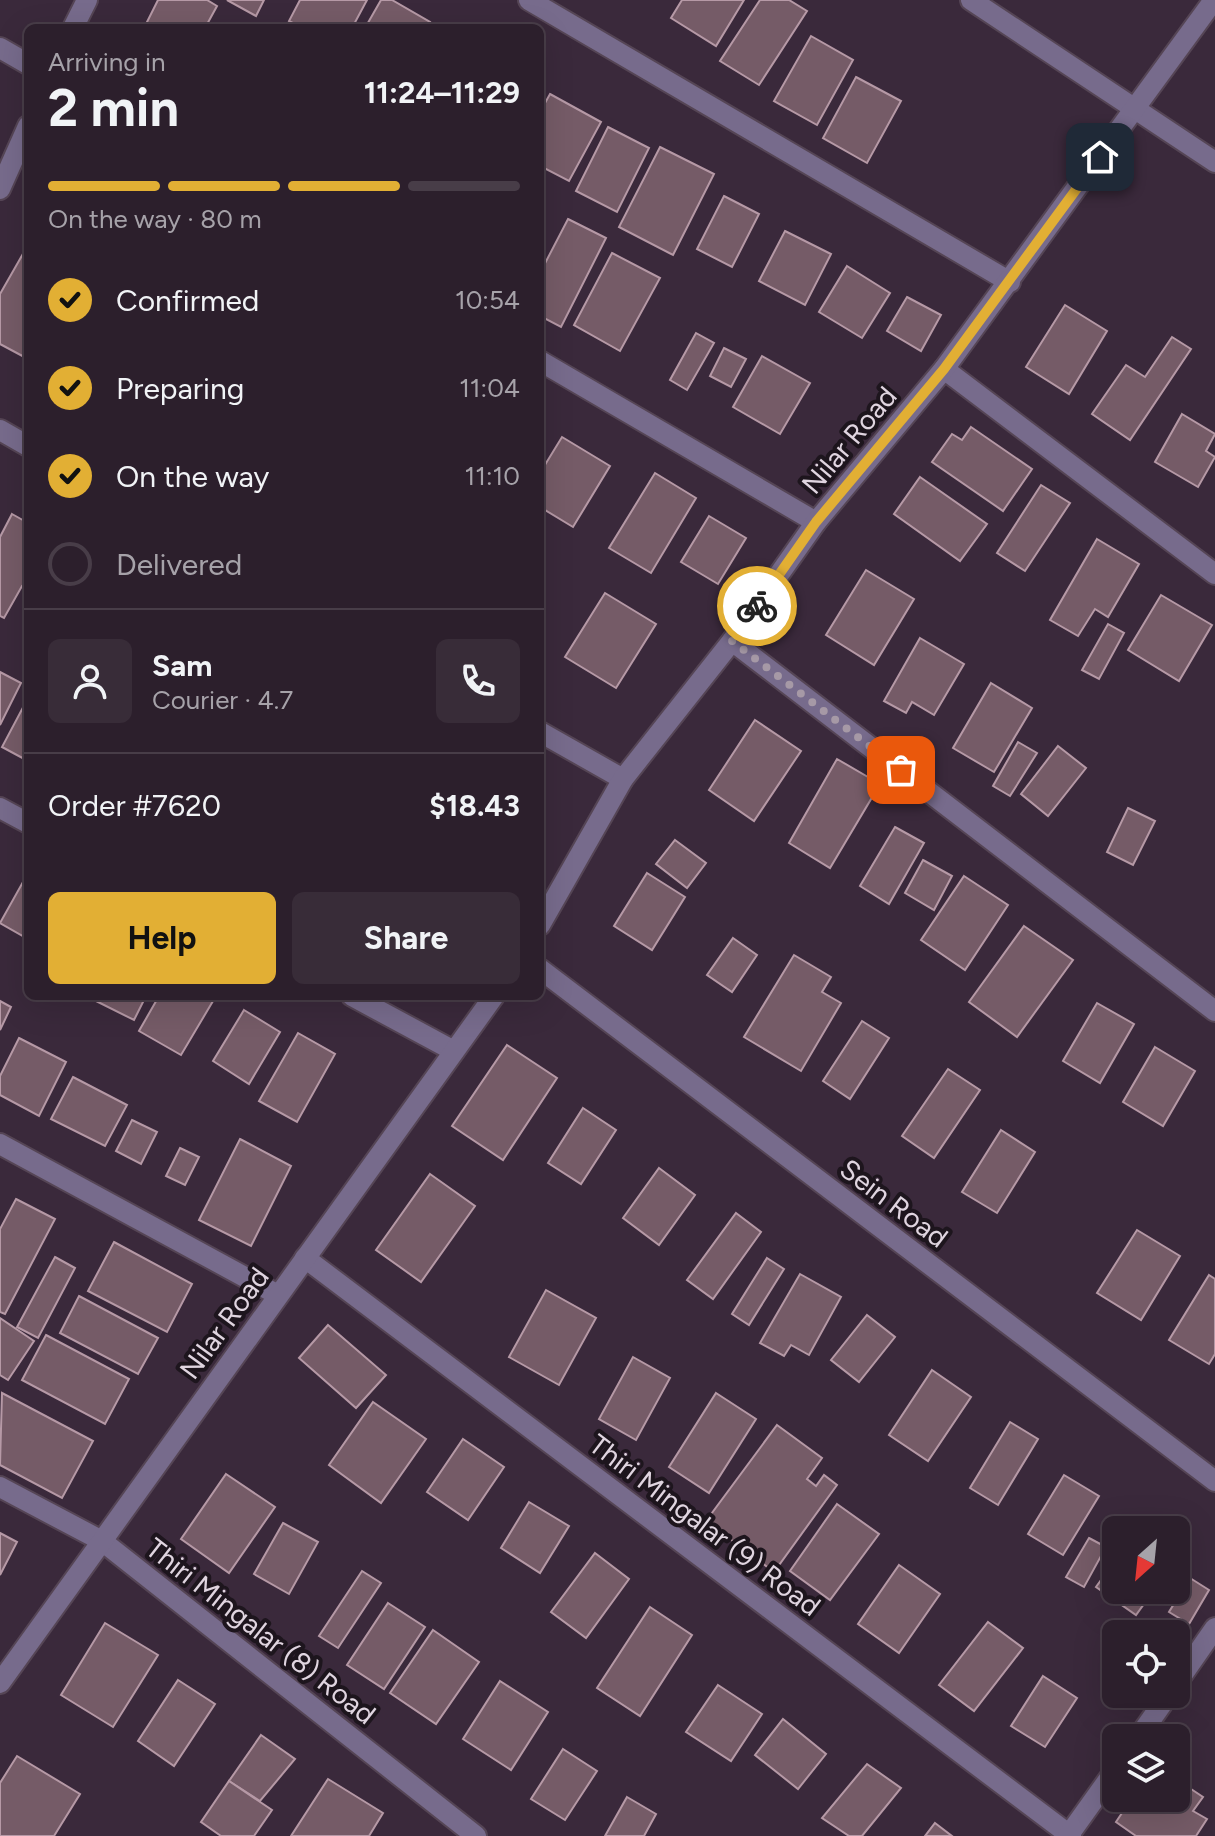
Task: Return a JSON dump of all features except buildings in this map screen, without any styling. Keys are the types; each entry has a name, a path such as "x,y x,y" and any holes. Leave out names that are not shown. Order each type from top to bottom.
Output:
{"street":[{"path":"75,24 87,0"},
{"path":"529,0 1010,282"},
{"path":"971,0 1215,162"},
{"name":"Nilar Road","path":"544,918 623,779 732,641 816,522 944,369 1214,0"},
{"path":"0,48 24,62"},
{"path":"0,189 24,135"},
{"path":"544,363 816,522"},
{"path":"944,369 1215,574"},
{"path":"0,430 24,444"},
{"path":"732,641 1215,1011"},
{"path":"544,734 623,779"},
{"path":"0,808 24,821"},
{"name":"Sein Road","path":"544,972 1215,1481"},
{"path":"359,1000 454,1051"},
{"name":"Nilar Road","path":"0,1683 491,1000"},
{"path":"0,1144 278,1295"},
{"name":"Thiri Mingalar (9) Road","path":"305,1258 1070,1836"},
{"name":"Thiri Mingalar (8) Road","path":"0,1487 102,1541 476,1836"},
{"path":"1190,1664 1215,1628"},
{"path":"1070,1836 1102,1789"}],"way so far":[{"path":"757,606 732,641 901,770"}],"route":[{"path":"757,606 816,522 944,369 1100,157"}]}
